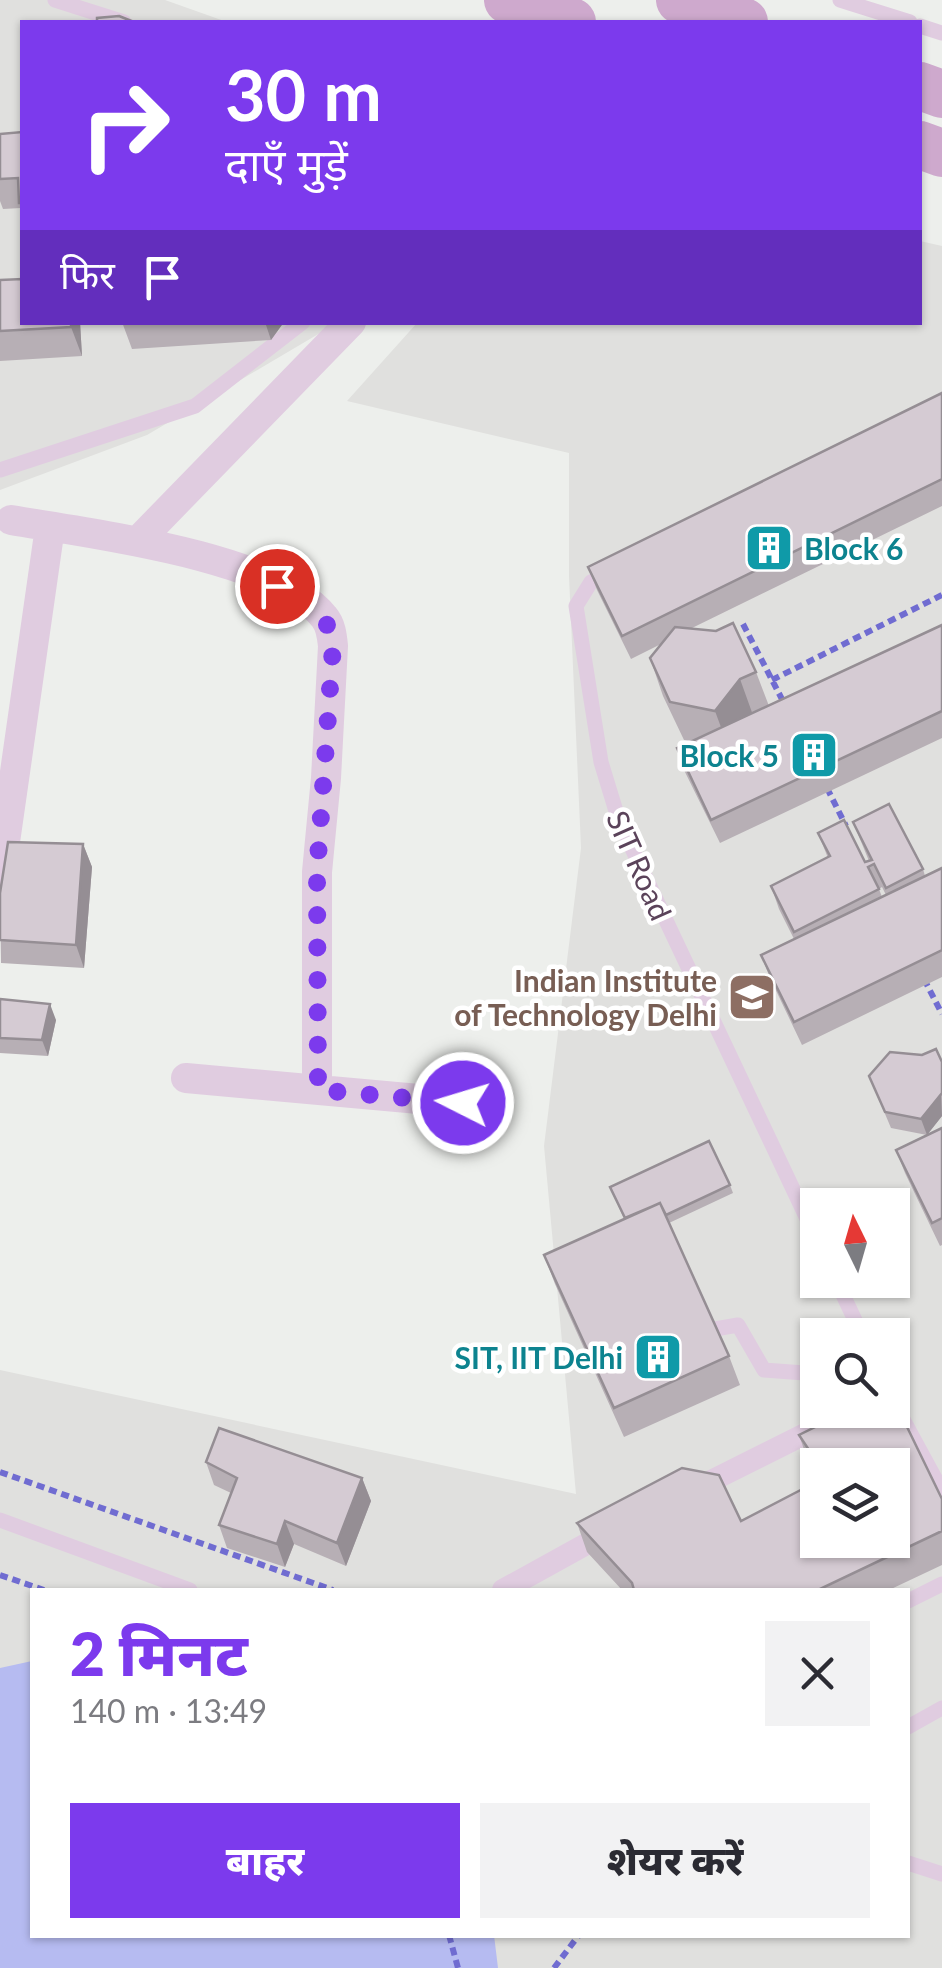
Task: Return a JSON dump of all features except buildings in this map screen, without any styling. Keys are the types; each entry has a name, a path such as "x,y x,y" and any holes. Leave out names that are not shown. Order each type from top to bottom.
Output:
{"main road":[{"path":"508,0 566,20"},
{"path":"680,0 738,20"}],"street":[{"path":"140,540 348,325"},
{"path":"12,520 140,540 250,571 305,600 330,625 333,646 317,872 318,1090"},
{"path":"0,878 50,527"},
{"path":"186,1078 463,1103"},
{"path":"674,1499 817,1428"},
{"path":"507,1588 627,1522"}],"lane":[{"path":"55,0 118,20"},
{"path":"840,0 904,20"},
{"path":"0,470 195,406 299,325"},
{"name":"SIT Road","path":"627,566 591,582 576,606 600,762 619,821 800,1204"},
{"path":"714,1329 738,1325 764,1370 800,1373"},
{"path":"908,1428 942,1492"},
{"path":"0,1520 185,1588"},
{"path":"910,1600 942,1584"},
{"path":"910,1726 942,1708"},
{"path":"910,1864 942,1874"}],"path":[{"path":"772,680 942,596"},
{"path":"743,624 789,714"},
{"path":"823,781 849,831"},
{"path":"918,966 942,1014"},
{"path":"0,1472 327,1588"},
{"path":"0,1575 38,1588"},
{"path":"451,1938 458,1968"},
{"path":"554,1968 577,1938"}],"shaded area":[{"path":"0,0 165,0 221,20 20,20 20,325 334,325 147,435 0,490"},
{"name":"Indian Institute of Technology Delhi","path":"922,241 942,246 942,1968 0,1968 0,1370 576,1494 544,1146 581,848 569,576 569,453 347,401 415,325 922,325"},
{"path":"30,1661 30,1938 494,1938 498,1968 0,1968 0,1668"}],"place":[{"name":"Block 6","path":"769,548"},
{"name":"Block 5","path":"814,755"},
{"name":"Indian Institute of Technology Delhi","path":"752,997"},
{"name":"SIT, IIT Delhi","path":"658,1357"}],"route":[{"path":"277,586 322,614 330,625 333,646 317,872 318,1090 463,1103"}]}
